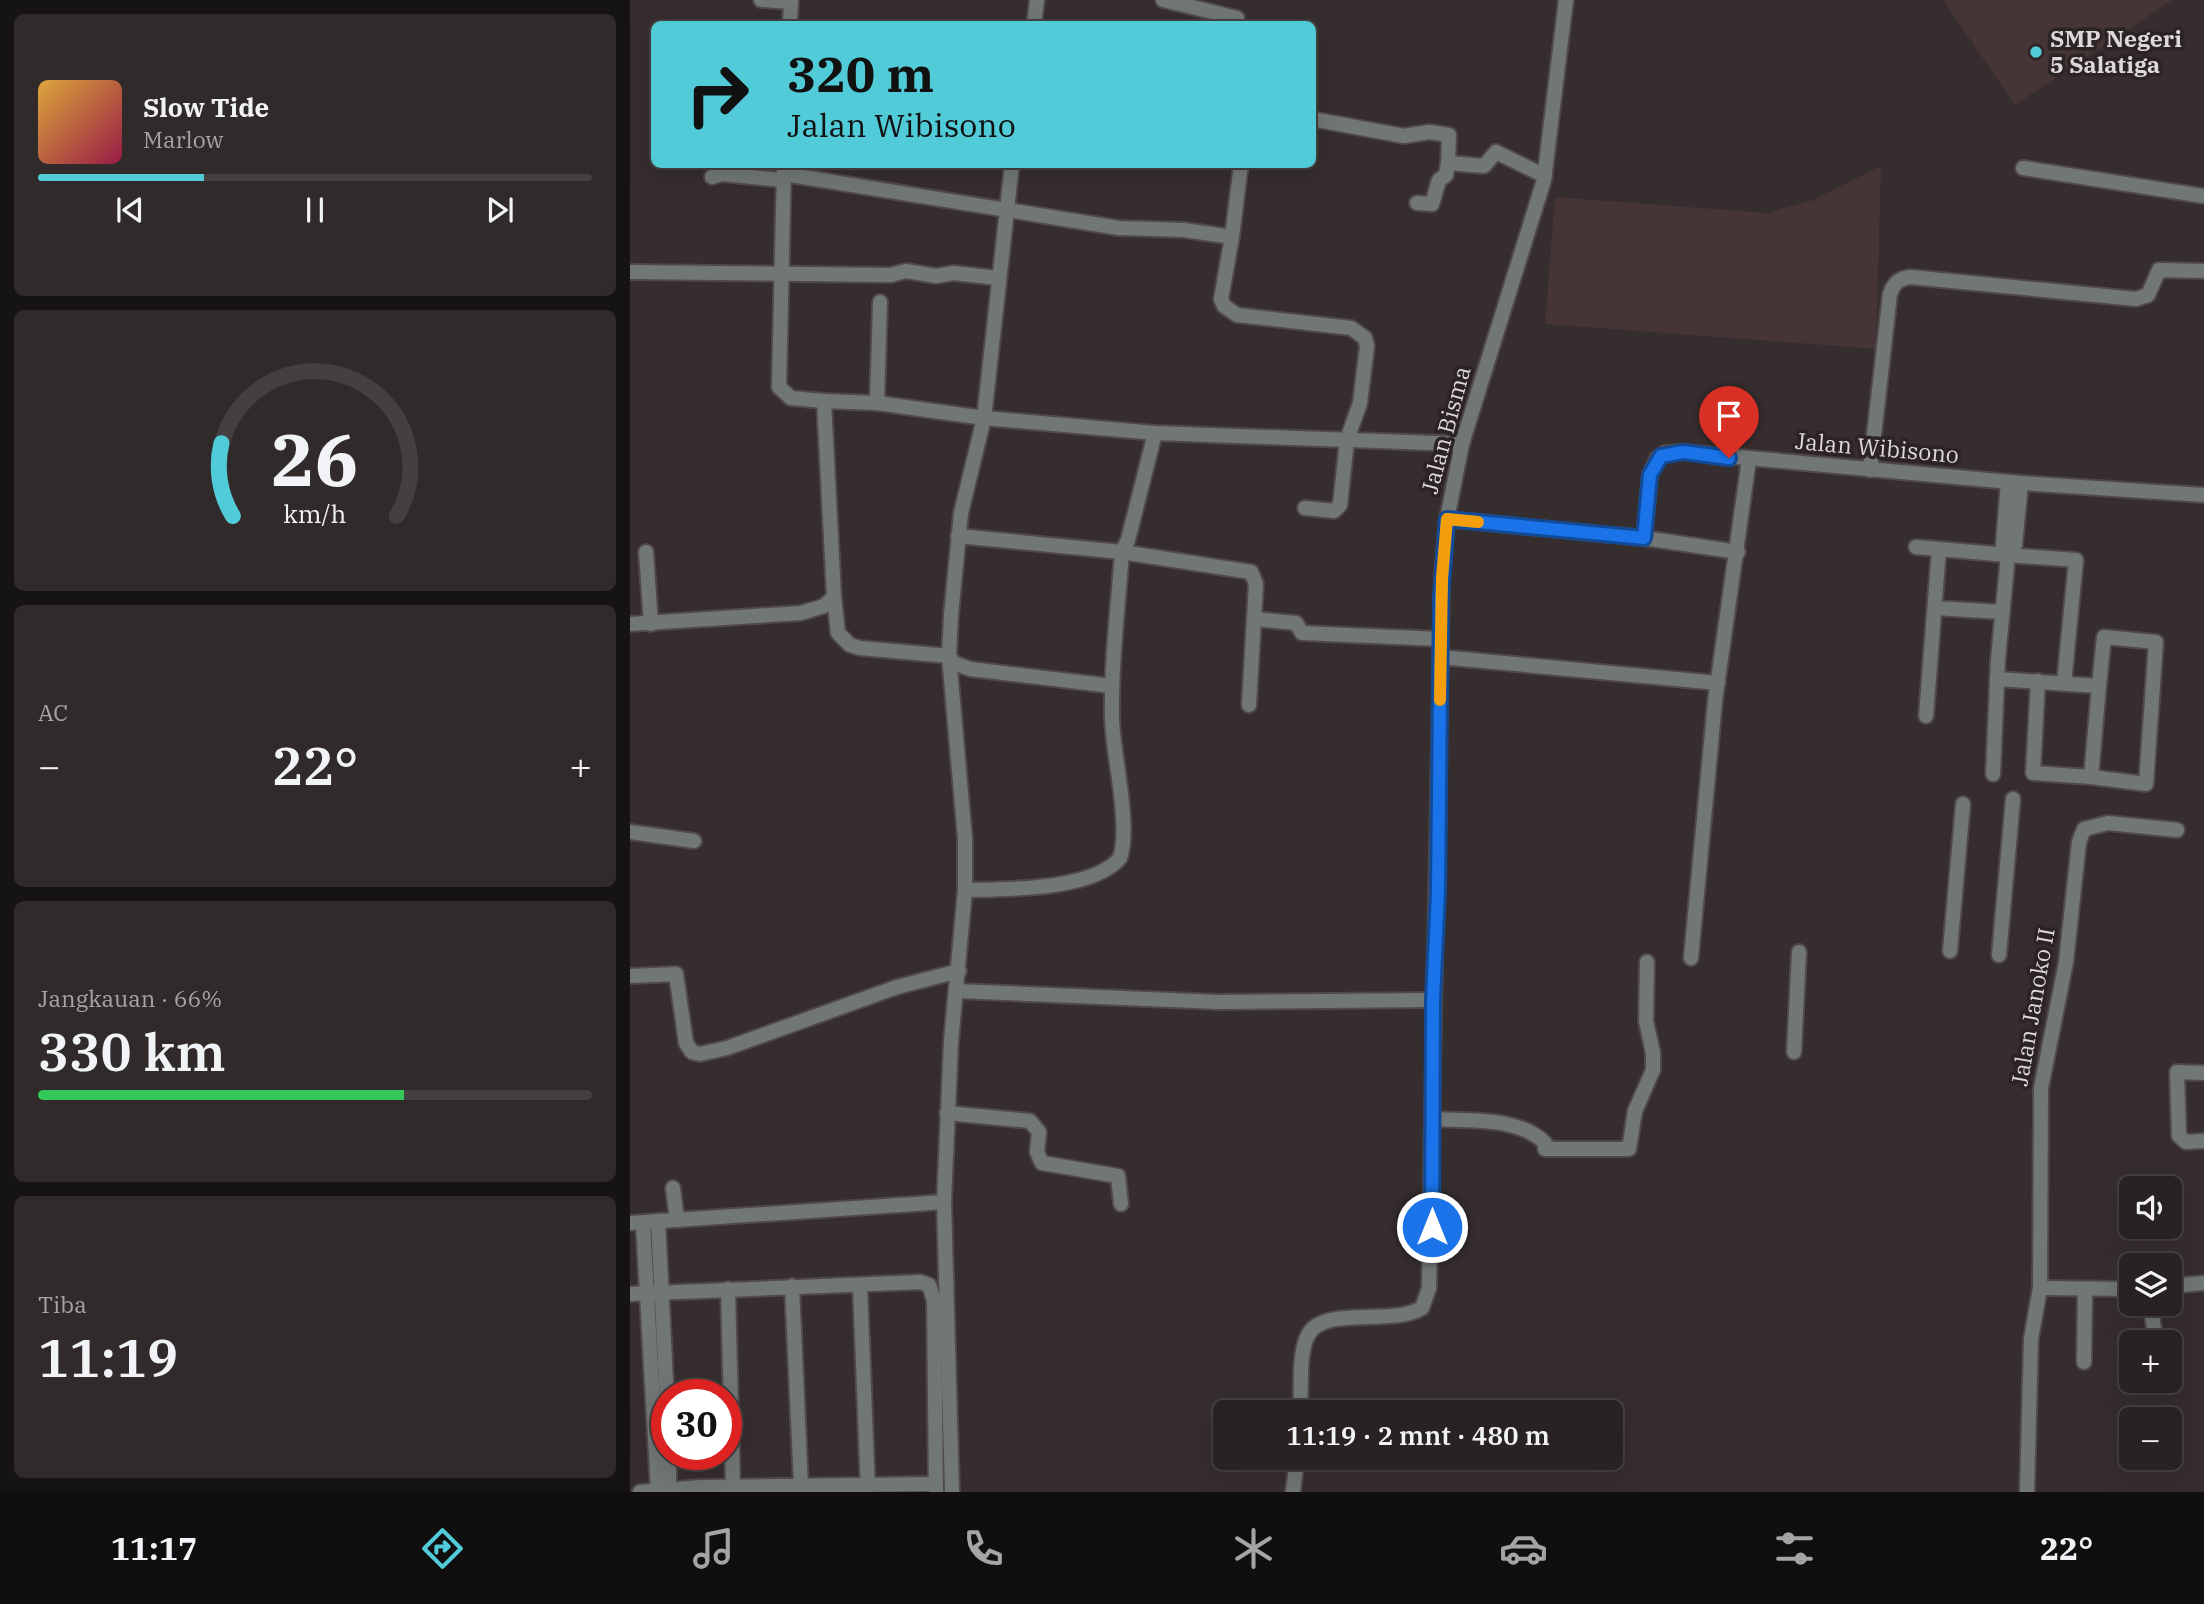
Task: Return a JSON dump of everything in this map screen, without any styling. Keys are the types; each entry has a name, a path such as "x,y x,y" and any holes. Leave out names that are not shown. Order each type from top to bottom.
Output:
{"street":[{"path":"761,0 791,1 789,21"},
{"path":"1034,21 1037,0"},
{"path":"1163,0 1237,18 1236,21"},
{"name":"Jalan Bisma","path":"1301,1400 1305,1346 1312,1329 1323,1321 1342,1317 1403,1317 1422,1308 1427,1301 1432,1227 1440,639 1447,519 1462,444 1545,176 1566,0"},
{"path":"1316,120 1404,136 1429,132 1449,135 1446,175 1439,180 1432,204 1417,203"},
{"path":"1448,163 1484,166 1496,152 1545,176"},
{"path":"952,1492 944,1202 947,1113 965,890 965,839 949,656 958,536 971,462 984,418 1011,168"},
{"path":"1241,168 1221,299 1230,311 1237,315 1351,328 1365,338 1367,346 1360,403 1347,440 1338,509 1306,508"},
{"path":"2023,168 2204,195"},
{"path":"784,173 779,387 791,398 877,403 984,418 1155,433 1462,444"},
{"path":"712,177 721,174 784,173 1006,207 1119,228 1184,230 1232,237"},
{"path":"1870,470 1890,294 1894,284 1902,279 1910,277 2136,299 2148,295 2159,270 2204,271"},
{"path":"630,272 853,272 891,275 906,271 936,276 953,272 998,278"},
{"path":"877,403 880,302"},
{"path":"824,401 834,597 838,633 850,645 949,656 970,669 1112,686"},
{"path":"965,890 1030,888 1089,876 1109,868 1120,858 1122,830 1113,744 1112,686 1122,552 1128,540 1155,433"},
{"name":"Jalan Wibisono","path":"1644,538 1650,475 1661,456 1683,452 2014,482 2204,495"},
{"path":"1691,958 1695,894 1718,683 1749,459"},
{"path":"1993,774 2002,612 2008,555 2015,545 2014,482"},
{"path":"1447,519 1644,538 1738,551"},
{"path":"958,536 1122,552 1247,569 1255,578 1249,705"},
{"path":"1916,547 2076,561 2064,683"},
{"path":"1926,716 1939,549"},
{"path":"646,552 651,624"},
{"path":"630,624 801,613 824,606 834,597"},
{"path":"1934,608 2002,612"},
{"path":"1254,619 1296,623 1302,633 1440,639"},
{"path":"2038,681 2034,773 2146,784 2156,642 2105,637 2091,777"},
{"path":"1440,657 1718,683"},
{"path":"1997,679 2099,686"},
{"path":"1999,955 2013,799"},
{"path":"1950,951 1963,804"},
{"name":"Jalan Janoko II","path":"2027,1492 2031,1339 2040,1288 2041,1088 2066,962 2081,835 2090,825 2099,823 2177,831"},
{"path":"630,832 694,841"},
{"path":"1794,1052 1799,952"},
{"path":"1432,1119 1504,1124 1539,1136 1545,1143 1545,1149 1629,1149 1635,1111 1653,1070 1653,1053 1646,1021 1647,962"},
{"path":"630,976 676,974 687,1043 692,1052 700,1054 737,1044 897,987 959,971"},
{"path":"957,991 1218,1002 1433,1000"},
{"path":"2204,1073 2177,1072 2179,1136 2186,1142 2204,1141"},
{"path":"947,1113 1030,1121 1039,1132 1037,1152 1042,1163 1118,1176 1121,1204"},
{"path":"673,1188 677,1220"},
{"path":"665,1379 656,1292 637,1223 944,1202"},
{"path":"658,1221 656,1292 664,1491"},
{"path":"630,1294 920,1282 929,1285 932,1291 936,1488 801,1486 640,1492"},
{"path":"2182,1285 2204,1283"},
{"path":"792,1286 801,1486"},
{"path":"860,1286 868,1489"},
{"path":"2040,1288 2119,1289"},
{"path":"727,1289 733,1488"},
{"path":"2084,1362 2085,1290"},
{"path":"2152,1316 2154,1328"},
{"path":"664,1491 666,1470"},
{"path":"1293,1492 1296,1470"}],"shaded area":[{"name":"SMP Negeri 5 Salatiga","path":"1943,0 2172,0 2015,105"},
{"path":"1881,166 1876,349 1545,324 1555,197 1768,213 1813,200"}],"slow traffic":[{"path":"1440,700 1442,578 1447,519 1478,522"}],"place":[{"name":"SMP Negeri 5 Salatiga","path":"2036,52"}],"route":[{"path":"1432,1227 1433,971 1438,892 1441,598 1447,519 1644,538 1650,475 1657,459 1665,453 1683,452 1729,458"}]}
